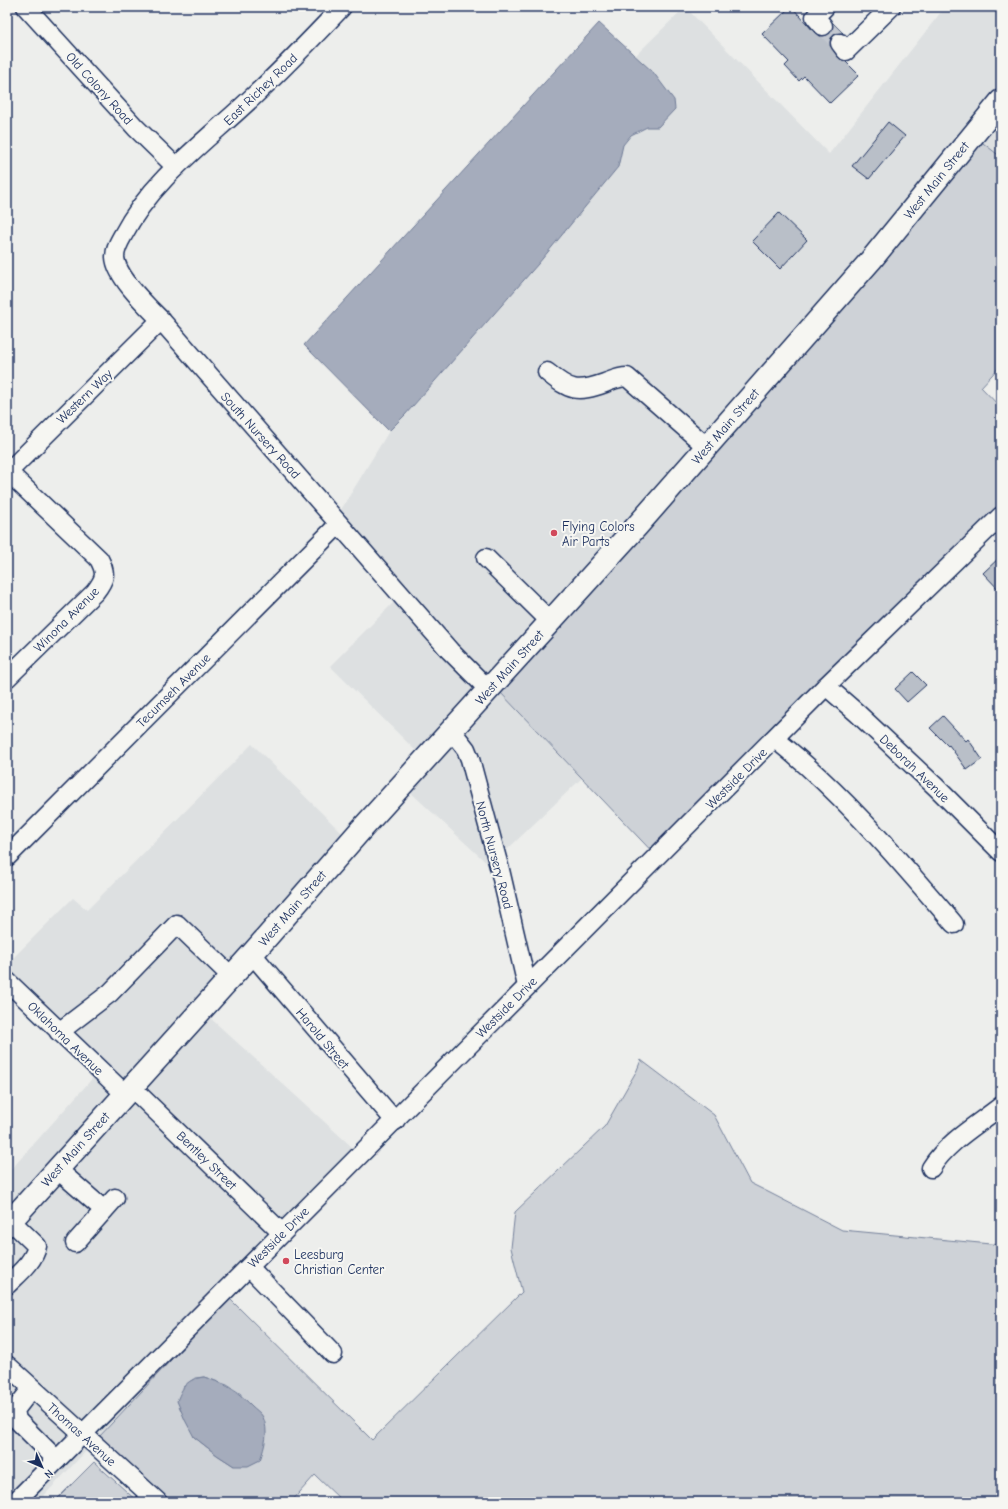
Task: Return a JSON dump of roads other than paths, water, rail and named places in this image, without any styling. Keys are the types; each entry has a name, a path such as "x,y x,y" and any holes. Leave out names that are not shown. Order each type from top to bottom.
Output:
{"main road":[{"name":"West Main Street","path":"9,1223 232,977 359,832 551,622 707,446 871,260 1001,101"}],"street":[{"name":"Old Colony Road","path":"26,7 136,128 176,167"},
{"name":"East Richey Road","path":"176,167 260,91 342,7"},
{"path":"822,26 815,17 825,7"},
{"path":"840,44 846,51 891,7"},
{"name":"South Nursery Road","path":"176,167 134,216 116,249 115,260 124,278 450,651 489,690"},
{"name":"Western Way","path":"7,471 161,320"},
{"path":"547,372 562,384 574,389 585,389 620,377 627,377 707,446"},
{"name":"Winona Avenue","path":"7,471 99,558 104,574 104,581 95,592 7,678"},
{"name":"Westside Drive","path":"15,1502 826,686 1001,516"},
{"name":"Tecumseh Avenue","path":"7,857 339,524"},
{"path":"486,558 551,622"},
{"name":"Deborah Avenue","path":"826,686 936,787 1001,852"},
{"name":"North Nursery Road","path":"451,730 466,749 470,759 500,870 527,986"},
{"path":"775,739 799,758 876,835 954,924"},
{"path":"59,1032 110,993 177,924 232,977"},
{"name":"Harold Street","path":"252,954 394,1121"},
{"name":"Oklahoma Avenue","path":"7,981 59,1032 128,1090"},
{"name":"Bentley Street","path":"128,1090 282,1233"},
{"path":"931,1168 939,1156 956,1140 1001,1106"},
{"path":"57,1169 109,1204 75,1243"},
{"path":"7,1285 30,1261 36,1252 37,1246 9,1223"},
{"path":"249,1267 333,1354"},
{"name":"Thomas Avenue","path":"9,1369 158,1502"},
{"path":"32,1388 15,1410 17,1420 57,1460"}],"water":[{"path":"599,23 653,72 674,100 675,109 658,127 647,127 631,135 623,145 618,167 538,264 405,415 389,431 304,345"},
{"path":"204,1377 225,1385 235,1391 263,1417 266,1433 265,1444 260,1460 248,1466 234,1466 194,1437 177,1401 186,1384 193,1379"}],"tunnel":[{"path":"823,26 840,43"}],"place":[{"name":"Flying Colors Air Parts","path":"554,533"},
{"name":"Leesburg Christian Center","path":"286,1261"}]}
